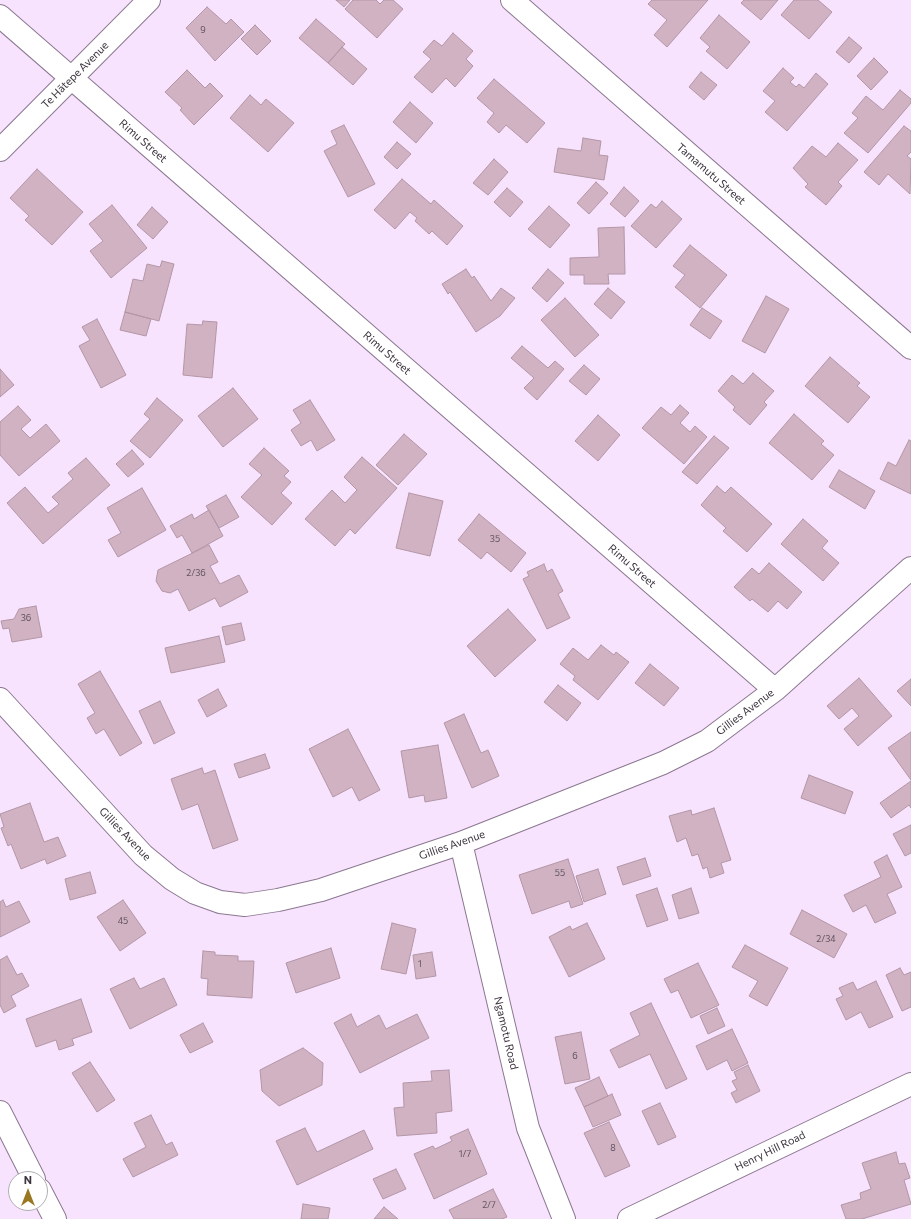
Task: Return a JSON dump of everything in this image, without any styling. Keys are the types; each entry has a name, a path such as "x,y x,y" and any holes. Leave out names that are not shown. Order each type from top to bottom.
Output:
{"street":[{"name":"Te Hātepe Avenue","path":"0,150 149,0"},
{"name":"Tamamutu Street","path":"512,0 911,348"},
{"name":"Rimu Street","path":"0,16 775,690"},
{"name":"Gillies Avenue","path":"0,699 143,855 172,879 195,893 220,902 245,906 314,892 461,843 663,763 707,741 775,690 911,568"},
{"name":"Ngamotu Road","path":"461,843 528,1128 564,1219"},
{"name":"Henry Hill Road","path":"629,1219 911,1084"},
{"path":"0,1112 30,1171"},
{"path":"48,1205 55,1219"}],"building":[{"path":"336,0 350,0 344,7"},
{"path":"353,0 376,0 380,4 384,0 393,0 403,9 377,38 345,9"},
{"path":"652,0 708,0 667,47 654,35 667,20 648,4"},
{"path":"744,0 778,0 761,20 741,3"},
{"path":"794,0 818,0 832,12 809,39 781,15"},
{"path":"207,7 226,24 231,19 244,32 215,61 186,28"},
{"path":"719,15 750,42 727,69 706,51 710,47 700,38"},
{"path":"316,19 345,44 328,63 299,38"},
{"path":"255,25 271,41 257,55 241,39"},
{"path":"453,33 473,51 466,59 473,66 455,87 446,78 432,93 414,77 431,59 423,52 434,40 442,46"},
{"path":"849,37 862,48 849,63 836,52"},
{"path":"342,47 367,69 353,85 328,63"},
{"path":"874,58 888,72 871,90 857,76"},
{"path":"783,68 794,78 790,82 796,87 799,84 804,88 816,73 828,84 787,131 765,112 775,101 763,91"},
{"path":"187,70 205,88 210,83 223,96 194,125 180,110 182,108 165,92"},
{"path":"701,72 717,85 704,100 689,87"},
{"path":"494,79 545,123 527,143 506,125 499,133 487,122 494,113 477,98"},
{"path":"900,90 911,99 911,103 868,153 844,133 858,118 852,113 866,96 883,110"},
{"path":"250,95 261,105 266,99 294,123 268,152 230,118"},
{"path":"410,102 433,123 416,143 393,122"},
{"path":"344,125 375,184 348,197 324,151 337,144 331,131"},
{"path":"904,126 911,131 911,152 907,156 911,159 910,194 888,174 879,185 864,172"},
{"path":"583,138 601,141 599,155 608,156 604,180 554,172 558,148 581,151"},
{"path":"397,142 411,154 397,169 384,157"},
{"path":"838,143 858,160 838,182 842,186 826,205 805,187 808,184 793,168 812,146 826,157"},
{"path":"494,159 508,172 488,195 473,183"},
{"path":"37,169 83,212 52,245 25,220 29,216 10,198"},
{"path":"402,179 431,204 434,200 463,226 447,245 432,231 429,234 415,221 417,218 410,212 395,229 374,210"},
{"path":"596,182 608,193 589,214 577,203"},
{"path":"624,187 639,201 625,217 610,204"},
{"path":"507,188 523,202 510,217 494,202"},
{"path":"662,201 682,219 656,248 631,226 651,204 656,208"},
{"path":"112,205 147,248 111,278 90,251 103,241 89,224"},
{"path":"549,206 570,225 550,248 528,229"},
{"path":"152,207 168,222 153,239 137,225"},
{"path":"624,227 625,274 608,274 609,284 584,284 584,275 570,275 570,258 599,257 598,228"},
{"path":"690,245 727,275 700,308 675,287 685,275 673,266"},
{"path":"162,261 174,264 159,321 125,312 133,279 143,281 147,264 160,267"},
{"path":"466,269 472,278 474,276 491,301 501,288 515,298 500,316 476,332 450,292 448,294 442,284"},
{"path":"548,269 564,283 547,302 532,288"},
{"path":"608,288 625,302 611,319 594,304"},
{"path":"766,296 789,309 765,353 742,341"},
{"path":"565,298 599,335 575,357 541,320"},
{"path":"702,308 722,321 710,339 690,325"},
{"path":"125,312 151,319 146,336 120,330"},
{"path":"97,319 126,375 101,388 79,346 90,340 82,327"},
{"path":"203,321 217,322 212,378 183,375 187,324 202,325"},
{"path":"522,346 548,368 555,361 564,369 537,400 524,388 534,378 511,358"},
{"path":"830,357 860,383 857,386 870,397 848,423 805,386"},
{"path":"584,365 600,379 586,395 569,381"},
{"path":"0,369 14,385 0,397"},
{"path":"753,373 774,391 764,402 767,405 750,425 733,410 735,407 718,391 732,375 743,384"},
{"path":"233,388 258,419 223,447 198,416"},
{"path":"157,398 183,420 150,458 130,441 150,419 144,414"},
{"path":"310,400 335,440 317,451 311,440 301,446 291,430 301,423 293,410"},
{"path":"680,405 689,413 680,423 690,432 695,426 707,437 684,464 642,428 661,407 671,415"},
{"path":"18,406 31,420 21,429 30,438 46,424 60,441 19,476 0,455 0,422"},
{"path":"794,414 824,441 821,444 834,455 812,480 769,443"},
{"path":"598,415 620,435 598,461 575,441"},
{"path":"404,434 427,454 398,485 376,465"},
{"path":"714,436 729,448 697,484 682,472"},
{"path":"909,440 911,441 911,494 880,479 888,462 896,466"},
{"path":"264,448 289,471 284,476 291,482 281,493 292,503 272,525 241,497 262,475 249,464"},
{"path":"132,450 144,464 128,477 116,464"},
{"path":"362,457 397,488 355,534 350,529 335,546 305,519 332,490 345,503 357,490 344,477"},
{"path":"86,458 110,485 43,544 7,503 25,487 48,513 59,504 52,497 73,479 68,473"},
{"path":"839,470 875,491 865,509 829,487"},
{"path":"717,486 725,493 731,487 772,524 747,552 723,531 726,528 701,505"},
{"path":"142,488 166,530 118,557 108,540 121,533 107,508"},
{"path":"409,493 443,501 430,556 396,548"},
{"path":"226,495 239,517 219,528 206,506"},
{"path":"209,510 223,536 192,553 182,535 177,538 170,526 192,514 194,519"},
{"path":"479,514 526,553 511,572 487,552 481,559 458,540"},
{"path":"803,519 828,541 822,548 839,563 823,581 781,544"},
{"path":"209,545 218,562 210,566 220,584 239,575 248,592 220,607 215,598 189,611 178,589 170,593 162,591 156,581 158,570"},
{"path":"769,563 802,592 787,609 778,601 768,612 752,599 750,601 734,587 752,568 759,574"},
{"path":"544,564 547,572 552,569 563,591 558,594 570,618 547,629 523,579 529,576 527,572"},
{"path":"36,606 42,637 12,642 9,628 3,629 1,621 14,619 19,609"},
{"path":"508,609 536,640 495,677 467,646"},
{"path":"241,623 245,640 226,645 222,627"},
{"path":"219,636 225,662 171,673 165,648"},
{"path":"601,645 614,655 616,652 629,662 598,700 573,680 575,676 560,664 573,648 588,660"},
{"path":"650,664 679,688 664,706 635,683"},
{"path":"100,671 142,743 120,756 104,729 96,734 87,718 95,713 78,684"},
{"path":"859,678 892,716 858,746 844,729 859,716 852,708 839,719 827,706"},
{"path":"911,679 911,706 897,691"},
{"path":"558,685 581,703 567,721 544,702"},
{"path":"218,689 227,706 207,717 198,700"},
{"path":"160,701 175,733 154,744 139,711"},
{"path":"464,714 481,753 488,750 499,776 472,788 444,723"},
{"path":"348,729 380,790 359,801 352,787 333,797 309,749"},
{"path":"911,732 911,780 888,748"},
{"path":"438,745 447,798 425,802 424,795 409,798 401,751"},
{"path":"265,754 270,768 239,778 234,764"},
{"path":"202,768 204,774 215,770 238,840 213,849 198,804 182,810 171,779"},
{"path":"809,775 853,792 845,814 801,798"},
{"path":"911,781 911,808 909,805 891,818 880,803"},
{"path":"30,803 44,842 58,837 66,856 47,864 45,859 21,869 11,844 8,846 1,828 4,827 0,814"},
{"path":"714,808 731,860 721,863 724,873 710,878 707,867 703,869 698,854 692,856 686,838 677,842 669,816 691,810 692,815"},
{"path":"911,825 911,853 905,856 893,834"},
{"path":"887,855 902,887 887,894 896,913 875,923 866,905 853,912 844,895 881,877 874,862"},
{"path":"645,858 651,876 623,885 617,867"},
{"path":"568,859 583,904 571,908 569,901 532,914 519,875"},
{"path":"598,869 606,894 584,902 576,876"},
{"path":"90,872 96,893 70,900 65,879"},
{"path":"657,888 668,920 647,927 636,895"},
{"path":"691,888 699,913 679,919 672,895"},
{"path":"3,900 6,907 19,901 30,922 0,937 0,902"},
{"path":"123,900 146,933 120,951 97,917"},
{"path":"802,910 847,934 834,958 790,934"},
{"path":"392,923 416,929 406,974 381,969"},
{"path":"587,923 605,959 569,977 549,937 570,926 572,930"},
{"path":"745,945 788,968 767,1006 749,996 758,981 732,967"},
{"path":"331,948 340,978 296,993 286,963"},
{"path":"203,951 215,952 215,955 238,956 238,961 254,961 252,998 207,995 208,979 201,978"},
{"path":"432,952 436,976 416,979 413,955"},
{"path":"7,956 17,975 22,973 29,986 11,996 16,1006 4,1013 0,1005 0,960"},
{"path":"698,963 719,1005 691,1018 678,990 671,993 664,979"},
{"path":"900,968 904,975 911,972 911,1007 902,1011 886,975"},
{"path":"134,978 140,989 164,978 177,1005 130,1029 110,989"},
{"path":"876,981 893,1017 869,1028 861,1012 846,1020 836,999 843,996 839,988 853,982 857,990"},
{"path":"81,999 92,1032 72,1039 74,1045 59,1050 56,1040 36,1047 26,1019"},
{"path":"651,1003 687,1079 666,1089 650,1054 619,1068 610,1050 640,1035 630,1013"},
{"path":"717,1008 725,1026 708,1034 700,1016"},
{"path":"351,1014 357,1027 379,1015 386,1029 417,1014 429,1038 360,1073 334,1023"},
{"path":"203,1023 213,1042 190,1053 180,1035"},
{"path":"732,1029 748,1063 732,1071 727,1060 707,1070 696,1046"},
{"path":"581,1032 590,1079 565,1084 555,1037"},
{"path":"303,1048 323,1063 322,1085 279,1106 262,1091 260,1070"},
{"path":"90,1062 115,1100 97,1112 72,1073"},
{"path":"748,1065 760,1091 736,1103 731,1093 737,1090 732,1081 737,1079 734,1072"},
{"path":"449,1070 452,1111 436,1113 437,1133 397,1136 394,1108 404,1107 403,1083 432,1081 431,1071"},
{"path":"599,1077 608,1096 584,1107 575,1088"},
{"path":"612,1094 621,1115 593,1127 584,1107"},
{"path":"660,1103 676,1137 658,1145 642,1111"},
{"path":"151,1115 166,1145 172,1142 178,1155 133,1177 123,1159 146,1147 134,1123"},
{"path":"609,1122 630,1166 605,1177 584,1133"},
{"path":"305,1128 317,1152 364,1130 373,1149 297,1185 276,1141"},
{"path":"468,1129 487,1174 434,1199 414,1154 433,1146 435,1149 452,1141 450,1137"},
{"path":"896,1152 899,1164 905,1163 910,1178 904,1180 911,1204 862,1219 846,1219 841,1205 861,1199 860,1193 871,1189 862,1163"},
{"path":"396,1169 406,1189 383,1199 373,1179"},
{"path":"493,1189 507,1217 502,1219 454,1219 449,1210"},
{"path":"303,1204 330,1208 328,1219 301,1219"},
{"path":"384,1207 398,1219 374,1219"}]}
